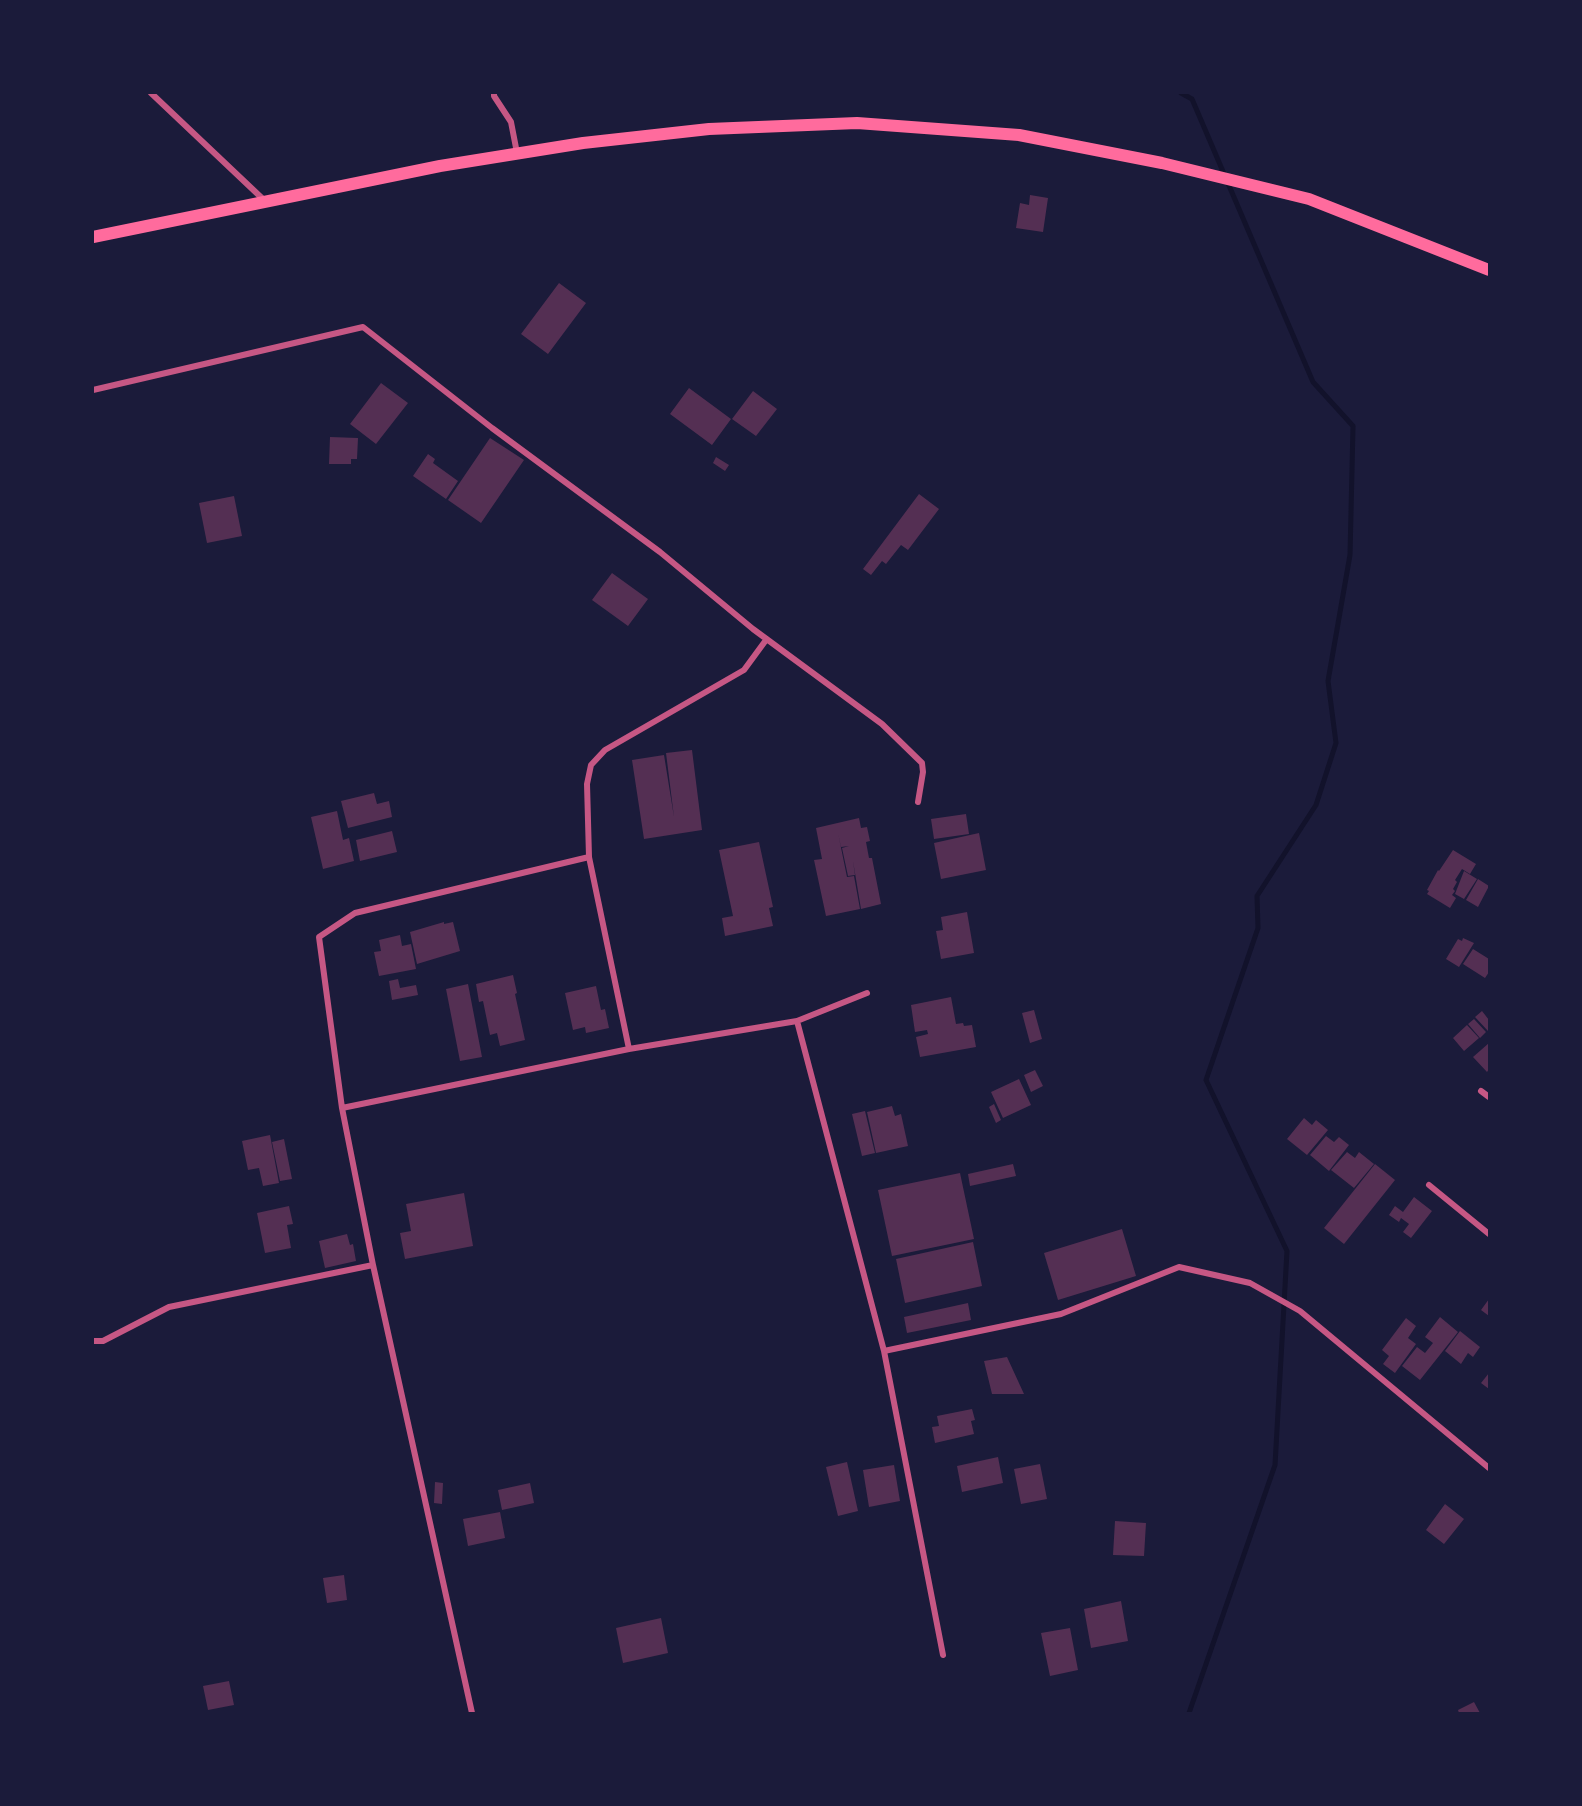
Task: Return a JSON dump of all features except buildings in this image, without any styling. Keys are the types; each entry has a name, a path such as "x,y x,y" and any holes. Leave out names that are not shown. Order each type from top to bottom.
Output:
{"main road":[{"path":"93,237 440,166 583,143 686,131 856,123 1019,135 1162,163 1309,199 1489,270"}],"street":[{"path":"152,93 266,201"},
{"path":"494,93 511,122 518,154"},
{"path":"93,390 363,327 492,428 660,552 766,640 882,724 922,763 923,772 918,802"},
{"path":"629,1049 589,856 587,784 591,765 605,750 744,670 766,640"},
{"path":"472,1713 373,1265 342,1108 319,937 355,914 589,856"},
{"path":"342,1108 629,1049 797,1021 867,993"},
{"path":"797,1021 884,1351 944,1655"},
{"path":"1481,1091 1489,1097"},
{"path":"1429,1185 1489,1234"},
{"path":"93,1341 103,1341 169,1307 373,1265"},
{"path":"884,1351 1061,1314 1179,1267 1250,1283 1300,1311 1489,1468"}],"waterway":[{"path":"1181,93 1192,99 1313,382 1353,426 1350,555 1328,681 1336,743 1316,805 1257,896 1258,928 1206,1080 1287,1251 1275,1465 1189,1713"}]}
